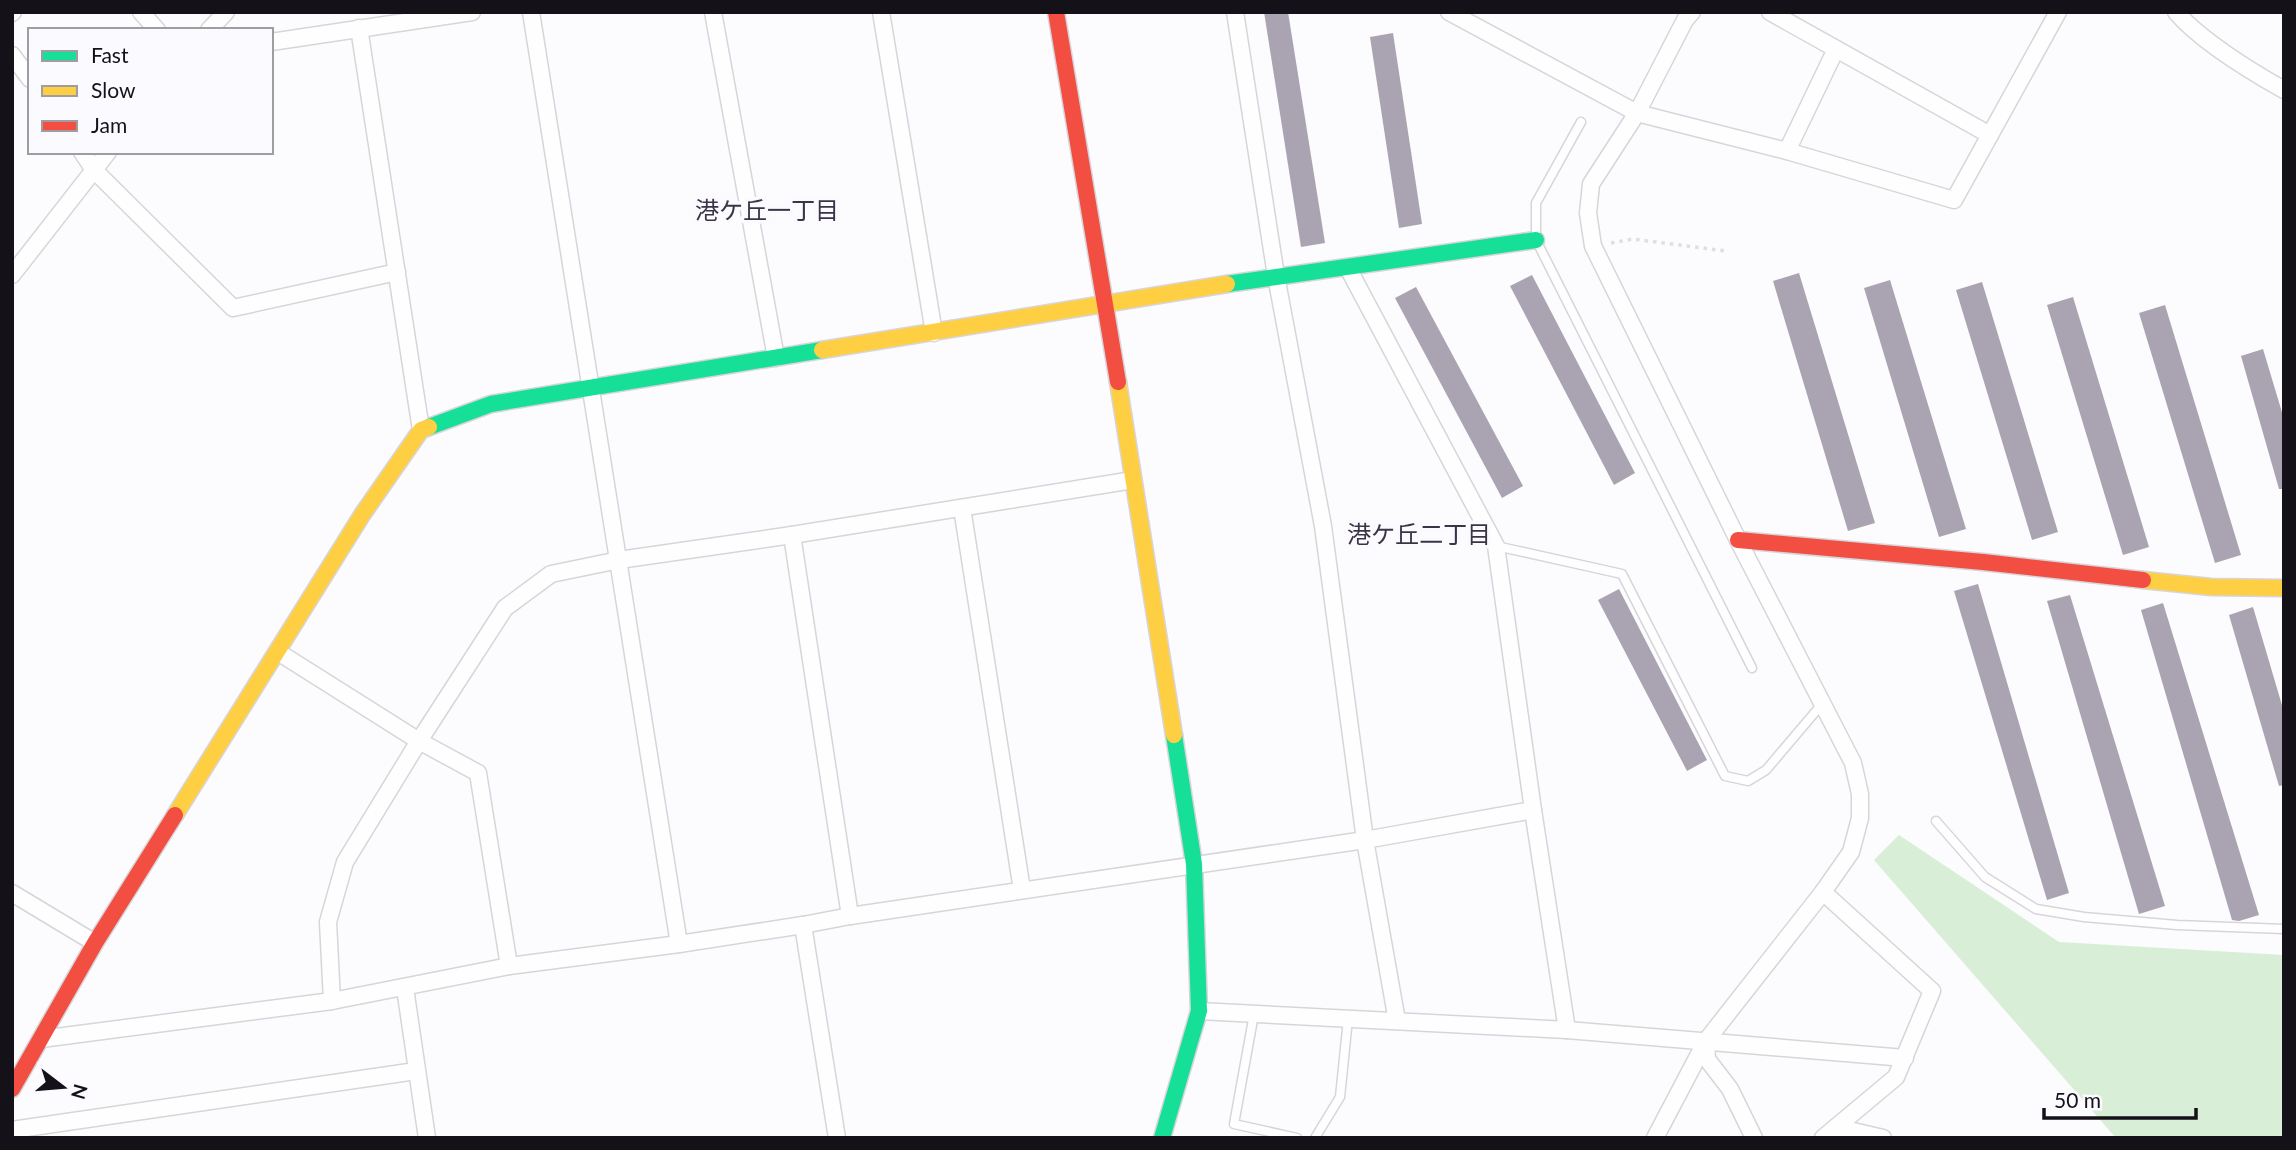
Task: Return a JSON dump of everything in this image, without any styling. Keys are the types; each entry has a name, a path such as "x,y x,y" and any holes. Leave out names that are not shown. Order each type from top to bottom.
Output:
{"street":[{"path":"141,12 155,28"},
{"path":"211,28 226,12"},
{"path":"273,42 472,12"},
{"path":"531,12 679,944"},
{"path":"713,12 776,358"},
{"path":"881,12 934,333"},
{"path":"1056,12 1106,305 1194,864 1199,1012 1162,1138"},
{"path":"1235,12 1276,276 1323,526 1365,840 1396,1021"},
{"path":"1449,12 1474,18 1637,113 1787,151 1954,200 2058,12"},
{"path":"1655,1138 1706,1041 1823,892 1851,852 1860,818 1860,794 1853,763 1738,540 1592,246 1588,213 1591,184 1637,113 1685,20 1692,12"},
{"path":"1770,12 1990,135"},
{"path":"2176,12 2186,24 2284,90"},
{"path":"359,28 421,430"},
{"path":"1787,151 1836,49"},
{"path":"12,55 28,76"},
{"path":"83,154 94,170 233,308 397,272"},
{"path":"12,275 106,154"},
{"path":"12,1089 95,943 362,515 421,430 491,404 1276,276 1536,240"},
{"path":"1348,268 1496,547 1567,1030"},
{"path":"332,1002 328,922 345,862 505,608 551,574 619,560 1133,481"},
{"path":"962,508 1022,890"},
{"path":"792,535 850,916"},
{"path":"1738,540 1983,562 2211,587 2284,588"},
{"path":"278,652 419,741 478,773 509,966"},
{"path":"41,1039 332,1002 509,966 679,944 1365,840 1533,810"},
{"path":"1823,892 1932,991 1896,1077 1823,1138"},
{"path":"12,893 95,943"},
{"path":"803,925 836,1138"},
{"path":"405,988 428,1138"},
{"path":"1199,1012 1567,1030 1905,1058"},
{"path":"1706,1041 1707,1059 1730,1089 1754,1138"},
{"path":"12,1130 416,1071"},
{"path":"1836,1127 1883,1138"}],"lane":[{"path":"1581,122 1536,203 1536,240 1752,668"},
{"path":"1496,547 1622,574 1725,776 1748,781 1766,770 1822,704"},
{"path":"1936,821 1985,877 2036,908 2084,918 2284,929"},
{"path":"1254,1014 1234,1124 1297,1138"},
{"path":"1315,1138 1340,1097 1348,1018"}],"path":[{"path":"1592,246 1633,239 1726,251"}],"green space":[{"path":"1899,835 2059,942 2284,955 2284,1138 2116,1138 1874,860"}],"building":[{"path":"1264,12 1288,12 1325,243 1301,247"},
{"path":"1393,33 1422,224 1399,228 1370,37"},
{"path":"1799,273 1875,523 1848,531 1773,281"},
{"path":"1532,275 1635,473 1614,485 1510,286"},
{"path":"1890,280 1966,529 1939,537 1864,288"},
{"path":"1982,282 2058,532 2032,540 1956,290"},
{"path":"1416,287 1523,486 1502,498 1395,298"},
{"path":"2073,297 2149,547 2123,555 2047,305"},
{"path":"2165,305 2241,555 2215,563 2139,313"},
{"path":"2263,349 2284,419 2284,489 2279,489 2241,356"},
{"path":"1978,584 2069,893 2047,900 1954,591"},
{"path":"1619,589 1707,760 1687,771 1598,600"},
{"path":"2070,595 2165,906 2139,914 2047,601"},
{"path":"2163,603 2259,915 2239,921 2232,920 2141,610"},
{"path":"2253,607 2284,712 2284,785 2279,786 2229,615"}],"traffic: fast":[{"path":"1227,284 1536,240"},
{"path":"429,427 491,404 822,350"},
{"path":"1162,1138 1199,1011 1194,864 1174,735"}],"traffic: slow":[{"path":"822,350 1227,284"},
{"path":"1118,382 1174,735"},
{"path":"175,815 362,515 421,430 429,427"},
{"path":"2143,580 2211,587 2284,588"}],"traffic: jam":[{"path":"1056,12 1118,382"},
{"path":"1738,540 1983,562 2143,580"},
{"path":"12,1089 95,943 175,815"}],"district":[{"name":"港ケ丘一丁目","path":"767,211"},
{"name":"港ケ丘二丁目","path":"1419,535"}]}
